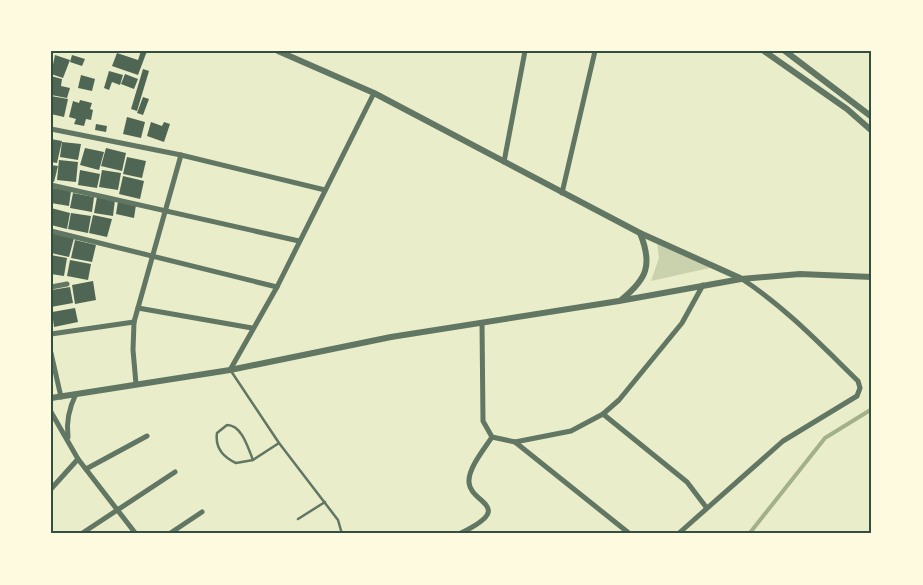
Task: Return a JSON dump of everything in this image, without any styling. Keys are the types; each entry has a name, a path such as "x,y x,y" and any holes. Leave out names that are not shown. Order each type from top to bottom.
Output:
{"street":[{"path":"278,51 374,93 640,233 741,279 760,291 802,326 858,381 860,388 857,396 783,441 706,507 678,534"},
{"path":"504,162 525,51"},
{"path":"562,193 595,51"},
{"path":"764,51 847,109 872,131"},
{"path":"785,51 872,117"},
{"path":"230,370 252,328 277,287 374,93"},
{"path":"51,129 181,155 325,190"},
{"path":"136,384 133,350 134,322 181,155"},
{"path":"51,185 300,241"},
{"path":"51,231 277,287"},
{"path":"619,301 636,288 646,269 647,254 640,233"},
{"path":"51,398 230,370 390,337 619,301 741,279 800,274 872,277"},
{"path":"51,287 67,284"},
{"path":"482,323 483,421 492,437 515,442 571,430 604,414 619,400 682,324 704,285"},
{"path":"138,308 252,328"},
{"path":"51,334 134,322"},
{"path":"51,353 61,397"},
{"path":"69,440 67,426 71,404 76,394"},
{"path":"51,412 69,440 78,459 136,534"},
{"path":"604,414 687,482 706,507"},
{"path":"86,469 147,436"},
{"path":"460,534 482,523 488,512 486,503 470,489 468,480 492,437"},
{"path":"515,442 630,534"},
{"path":"51,489 78,459"},
{"path":"81,534 175,472"},
{"path":"169,534 202,512"}],"lane":[{"path":"230,370 279,443 338,520 342,534"},
{"path":"253,460 246,442 235,428 227,426 217,433 216,441 221,453 236,463 253,460 279,443"},
{"path":"298,519 325,502"}],"green space":[{"path":"657,243 714,267 651,281 659,258"}],"building":[{"path":"141,51 147,51 138,75 112,66 117,53 138,60"},
{"path":"55,55 70,60 63,78 51,74"},
{"path":"72,55 85,59 82,66 70,62"},
{"path":"143,69 149,71 137,111 131,109"},
{"path":"109,71 123,75 120,85 112,82 109,90 104,88"},
{"path":"125,74 138,79 134,89 121,84"},
{"path":"81,75 95,79 92,91 78,88"},
{"path":"51,76 62,79 61,86 70,88 67,98 51,95"},
{"path":"51,96 68,99 64,117 51,114"},
{"path":"143,97 149,99 143,115 137,113"},
{"path":"80,100 92,103 90,109 93,110 91,120 86,119 84,126 74,124 76,119 69,117 73,101 79,103"},
{"path":"127,117 145,122 141,138 123,134"},
{"path":"151,122 162,126 164,122 170,124 164,142 147,136"},
{"path":"96,124 107,126 106,132 95,130"},
{"path":"51,139 62,141 57,163 51,162"},
{"path":"62,142 81,144 78,160 60,157"},
{"path":"85,148 104,152 99,170 80,165"},
{"path":"106,148 126,153 122,171 101,166"},
{"path":"127,157 146,161 142,178 123,174"},
{"path":"59,160 78,162 76,182 57,180"},
{"path":"51,165 58,166 54,182 51,181"},
{"path":"80,170 100,174 97,188 78,185"},
{"path":"102,170 121,173 118,190 99,187"},
{"path":"123,176 144,181 140,199 119,194"},
{"path":"53,188 71,191 69,206 51,203"},
{"path":"73,193 94,197 92,212 70,208"},
{"path":"97,197 115,200 113,216 94,213"},
{"path":"118,201 136,205 134,218 116,214"},
{"path":"51,208 70,213 67,229 51,225"},
{"path":"71,213 91,216 88,233 68,229"},
{"path":"93,215 112,219 107,237 89,233"},
{"path":"51,233 74,238 69,257 51,253"},
{"path":"75,240 96,245 92,262 71,258"},
{"path":"51,255 67,258 64,276 51,274"},
{"path":"70,260 91,264 88,280 67,276"},
{"path":"93,281 96,300 75,304 72,285"},
{"path":"70,287 73,303 51,307 51,290"},
{"path":"75,308 78,322 54,327 52,312"}],"waterway":[{"path":"749,534 825,438 872,409"}]}
